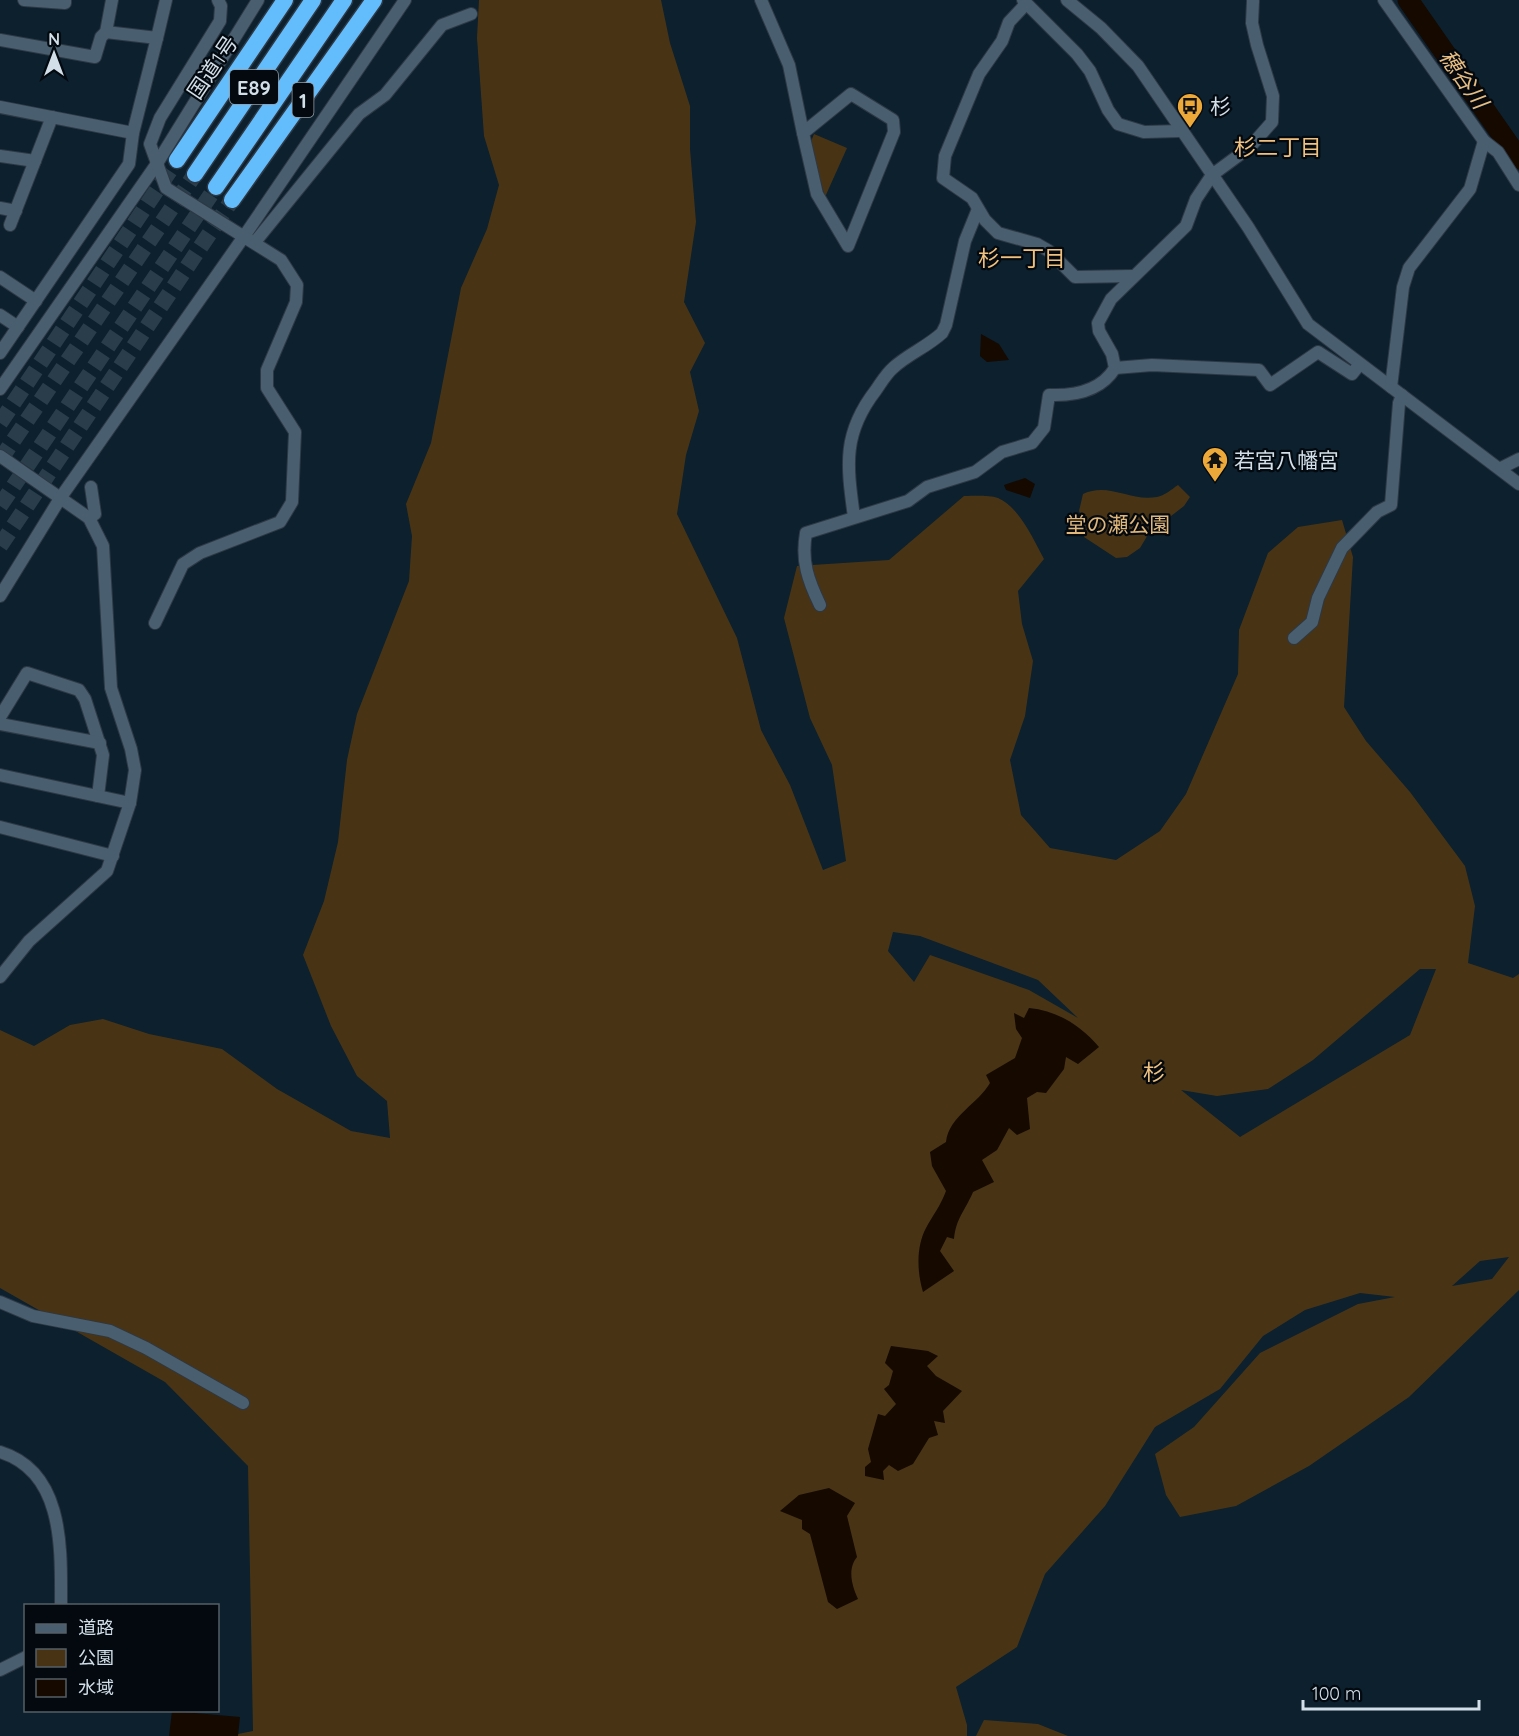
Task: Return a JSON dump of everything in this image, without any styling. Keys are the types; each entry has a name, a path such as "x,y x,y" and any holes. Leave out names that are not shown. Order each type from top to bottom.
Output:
{"highway":[{"name":"国道1号","path":"177,160 285,0"},
{"name":"E89","path":"195,174 313,0"},
{"name":"E89","path":"216,187 344,0"},
{"name":"1","path":"232,201 374,0"}],"street":[{"path":"24,0 65,3 65,0"},
{"path":"0,40 95,57 101,37 106,32 112,0"},
{"path":"0,353 129,164 133,133 166,0"},
{"path":"155,623 183,564 200,554 280,522 292,502 295,432 267,388 267,370 296,302 297,285 281,260 166,188 150,144 153,130 220,21 218,0"},
{"path":"0,390 156,165 258,0"},
{"path":"0,596 61,497 250,239 405,0"},
{"path":"761,0 789,65 803,133 817,194 848,246 894,132 894,120 851,94 803,133"},
{"path":"1067,0 1101,28 1138,66 1212,175 1308,324 1359,365 1501,468 1519,484"},
{"path":"1384,0 1484,141 1498,152 1519,185"},
{"path":"820,605 804,568 803,550 806,533 854,517 880,512 908,501 927,487 975,472 1002,452 1032,443 1044,428 1049,395 1081,393 1109,379 1115,368 1112,354 1099,331 1098,323 1111,299 1186,226 1196,199 1212,175 1250,147 1272,122 1273,96 1252,24 1253,1"},
{"path":"1133,276 1075,278 1049,251 1037,244 998,233 972,198 943,178 943,163 978,74 1002,41 1010,22 1025,2 1077,54 1090,71 1108,110 1118,124 1144,132 1180,131"},
{"path":"250,239 358,114 385,95 442,25 471,14"},
{"path":"106,32 157,38"},
{"path":"0,107 133,133"},
{"path":"10,225 52,117"},
{"path":"1391,387 1403,287 1409,268 1470,189 1484,141"},
{"path":"0,156 35,161"},
{"path":"0,208 16,211"},
{"path":"854,517 847,464 849,443 855,422 861,409 892,369 942,333 946,325 967,232 978,209"},
{"path":"0,277 36,301"},
{"path":"0,315 18,327"},
{"path":"1115,368 1152,365 1259,370 1270,385 1318,352 1352,374 1359,365"},
{"path":"1294,639 1312,622 1318,598 1342,548 1377,512 1391,505 1399,403 1402,395"},
{"path":"0,456 89,518 104,546 111,688 131,749 135,770 130,803 107,870 29,941 0,977"},
{"path":"1501,468 1519,459"},
{"path":"89,518 95,514 91,487"},
{"path":"0,717 27,673 79,690 85,699 103,755 98,796"},
{"path":"0,724 100,743"},
{"path":"0,775 130,803"},
{"path":"0,827 113,856"},
{"path":"0,1302 33,1316 110,1331 146,1348 243,1403"},
{"path":"0,1452 30,1467 46,1487 55,1510 62,1604"},
{"path":"0,1670 24,1657"}],"green space":[{"path":"479,0 661,0 670,43 690,106 690,149 696,222 684,302 705,343 690,372 699,411 686,455 677,514 737,638 761,730 790,785 823,870 846,861 832,765 810,718 784,618 797,566 889,560 964,496 998,498 1013,509 1044,559 1018,591 1022,624 1033,661 1025,716 1010,760 1021,815 1050,848 1116,860 1160,831 1186,794 1238,674 1239,630 1268,553 1298,527 1342,520 1353,557 1344,707 1366,741 1410,792 1465,866 1475,906 1468,963 1513,978 1519,974 1519,1290 1409,1397 1309,1466 1236,1506 1180,1517 1166,1495 1155,1454 1194,1427 1260,1353 1358,1304 1395,1297 1360,1293 1305,1310 1263,1336 1220,1389 1155,1427 1105,1506 1045,1574 1017,1647 956,1687 967,1725 967,1736 228,1736 253,1731 248,1466 165,1382 0,1288 0,1030 34,1046 70,1025 103,1019 149,1034 222,1049 277,1089 351,1131 390,1138 387,1101 357,1076 331,1026 303,955 324,901 338,842 347,760 357,714 409,581 412,536 406,504 431,443 461,288 487,229 499,185 484,136 477,38","holes":["893,932 920,936 1038,980 1078,1018 1029,990 930,955 914,982 888,951","1420,969 1436,969 1410,1035 1240,1137 1181,1090 1217,1096 1268,1089 1313,1060","1509,1257 1492,1279 1452,1286 1480,1261"]},
{"path":"814,134 847,148 825,197 810,144"},
{"name":"堂の瀬公園","path":"1178,485 1190,497 1184,506 1149,533 1140,548 1127,557 1116,558 1084,537 1083,519 1079,511 1083,494 1102,490 1147,498 1165,494"},
{"path":"984,1720 1038,1724 1068,1736 976,1736"}],"water":[{"path":"981,334 999,344 1009,360 987,362 980,356"},
{"path":"1025,478 1035,484 1030,498 1006,490 1004,485"},
{"path":"1029,1008 1050,1012 1068,1020 1099,1047 1078,1064 1066,1057 1064,1069 1046,1093 1037,1092 1027,1098 1030,1129 1017,1135 1009,1128 997,1150 982,1160 994,1182 973,1192 959,1220 954,1239 947,1237 940,1251 954,1271 923,1292 919,1268 920,1243 946,1191 932,1166 930,1152 946,1142 948,1133 958,1117 985,1090 990,1083 986,1075 1015,1058 1022,1038 1016,1029 1014,1013 1024,1018"},
{"path":"891,1346 928,1351 938,1356 927,1366 936,1376 962,1391 943,1411 945,1423 934,1421 938,1435 929,1438 913,1464 898,1471 889,1465 883,1471 884,1480 865,1476 865,1467 871,1462 868,1449 878,1414 885,1416 896,1404 884,1389 889,1385 893,1371 885,1363"},
{"path":"829,1488 855,1503 847,1516 857,1557 851,1572 858,1599 837,1609 828,1602 810,1534 802,1529 802,1520 780,1511 799,1495"},
{"path":"172,1712 240,1717 238,1736 169,1736"}],"waterway":[{"name":"穂谷川","path":"1408,0 1519,159"}],"tunnel":[{"path":"0,423 177,160"},
{"path":"0,460 195,174"},
{"path":"0,506 216,187"},
{"path":"0,546 232,200"}],"place":[{"name":"杉","path":"1190,129"},
{"name":"若宮八幡宮","path":"1215,483"}],"district":[{"name":"杉二丁目","path":"1278,147"},
{"name":"杉一丁目","path":"1022,258"},
{"name":"杉","path":"1154,1072"}]}
